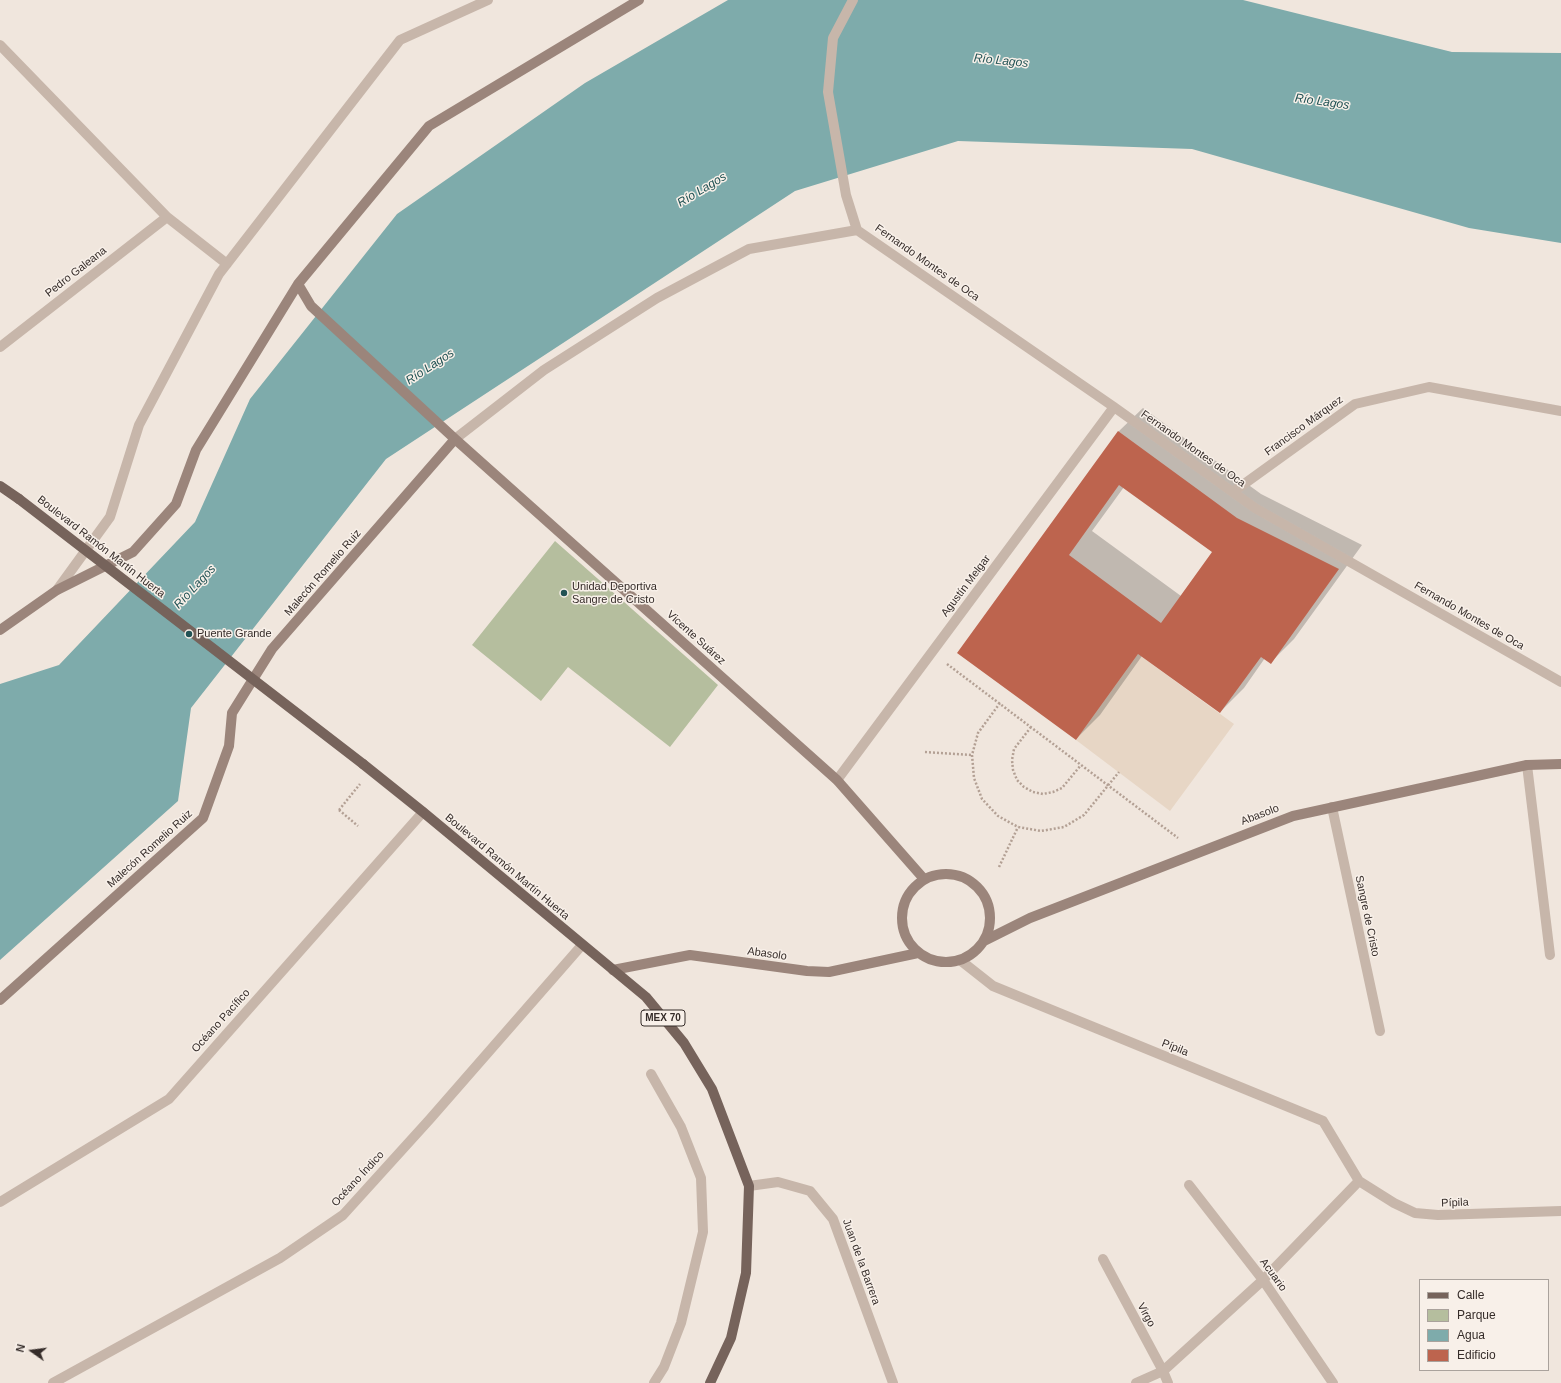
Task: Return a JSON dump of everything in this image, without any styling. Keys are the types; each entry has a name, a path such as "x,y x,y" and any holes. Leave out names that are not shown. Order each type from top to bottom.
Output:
{"main road":[{"name":"Boulevard Ramón Martín Huerta","path":"0,486 19,499 363,764 423,812 646,998 684,1043 712,1089 749,1186 746,1273 731,1338 710,1383"}],"street":[{"path":"57,590 110,517 139,425 219,274 400,40 488,0"},
{"path":"0,630 57,590 134,552 176,504 196,450 298,284 429,126 639,0"},
{"name":"Fernando Montes de Oca","path":"853,0 833,38 828,92 846,195 857,230 1114,407 1256,508 1561,682"},
{"path":"0,45 167,217 227,264"},
{"name":"Pedro Galeana","path":"0,347 167,217"},
{"path":"455,438 544,370 656,298 749,248 857,230"},
{"name":"Vicente Suárez","path":"298,284 311,306 441,426 837,780 924,879"},
{"name":"Francisco Márquez","path":"1233,492 1355,404 1429,387 1561,411"},
{"name":"Agustín Melgar","path":"837,780 1114,407"},
{"name":"Malecón Romelio Ruiz","path":"0,1000 203,818 229,746 232,713 272,649 455,438"},
{"name":"Abasolo","path":"984,941 1030,918 1285,818 1332,806 1527,765 1561,764"},
{"path":"1527,765 1550,955"},
{"name":"Sangre de Cristo","path":"1332,806 1380,1031"},
{"name":"Océano Pacífico","path":"0,1202 169,1099 423,812"},
{"path":"937,874 952,874 965,878 977,886 985,898 990,912 989,927 984,941 974,952 960,960 946,962 932,960 918,953 908,942 903,929 901,914 905,901 912,888 924,879 937,874"},
{"name":"Océano Índico","path":"53,1383 280,1258 343,1215 430,1119 582,945"},
{"name":"Abasolo","path":"613,970 690,955 807,972 829,972 918,953"},
{"name":"Pípila","path":"960,960 993,986 1323,1121 1358,1181 1394,1203 1415,1213 1438,1216 1561,1211"},
{"path":"652,1074 681,1127 700,1178 703,1232 681,1323 664,1367 654,1383"},
{"path":"1136,1383 1163,1371 1263,1280 1358,1181"},
{"name":"Juan de la Barrera","path":"749,1186 778,1182 810,1191 832,1219 893,1383"},
{"name":"Acuario","path":"1189,1185 1263,1280 1333,1383"},
{"name":"Virgo","path":"1103,1259 1168,1383"}],"path":[{"path":"945,662 1158,822"},
{"path":"1000,703 978,732 972,755 974,778 982,799 998,816 1018,827 1041,831 1064,827 1084,815 1119,772"},
{"path":"1031,727 1014,749 1012,760 1013,770 1017,780 1024,787 1033,792 1043,794 1053,792 1062,788 1081,765"},
{"path":"925,752 972,755"},
{"path":"339,810 358,826"},
{"path":"999,867 1018,827"}],"green space":[{"name":"Unidad Deportiva Sangre de Cristo","path":"555,541 718,685 670,747 568,667 541,701 472,645"}],"shaded area":[{"path":"1138,654 1234,724 1170,811 1076,740"}],"water":[{"name":"Río Lagos","path":"728,0 1243,0 1452,52 1561,53 1561,243 1469,228 1192,149 958,141 795,191 386,459 191,708 178,801 0,960 0,684 59,665 195,522 250,399 397,214 585,83"}],"building":[{"path":"1118,431 1237,518 1339,569 1271,664 1261,657 1220,713 1138,654 1076,740 957,653","holes":["1119,485 1212,552 1161,623 1069,555"]}],"place":[{"name":"Unidad Deportiva Sangre de Cristo","path":"564,593"},
{"name":"Puente Grande","path":"189,634"}]}
